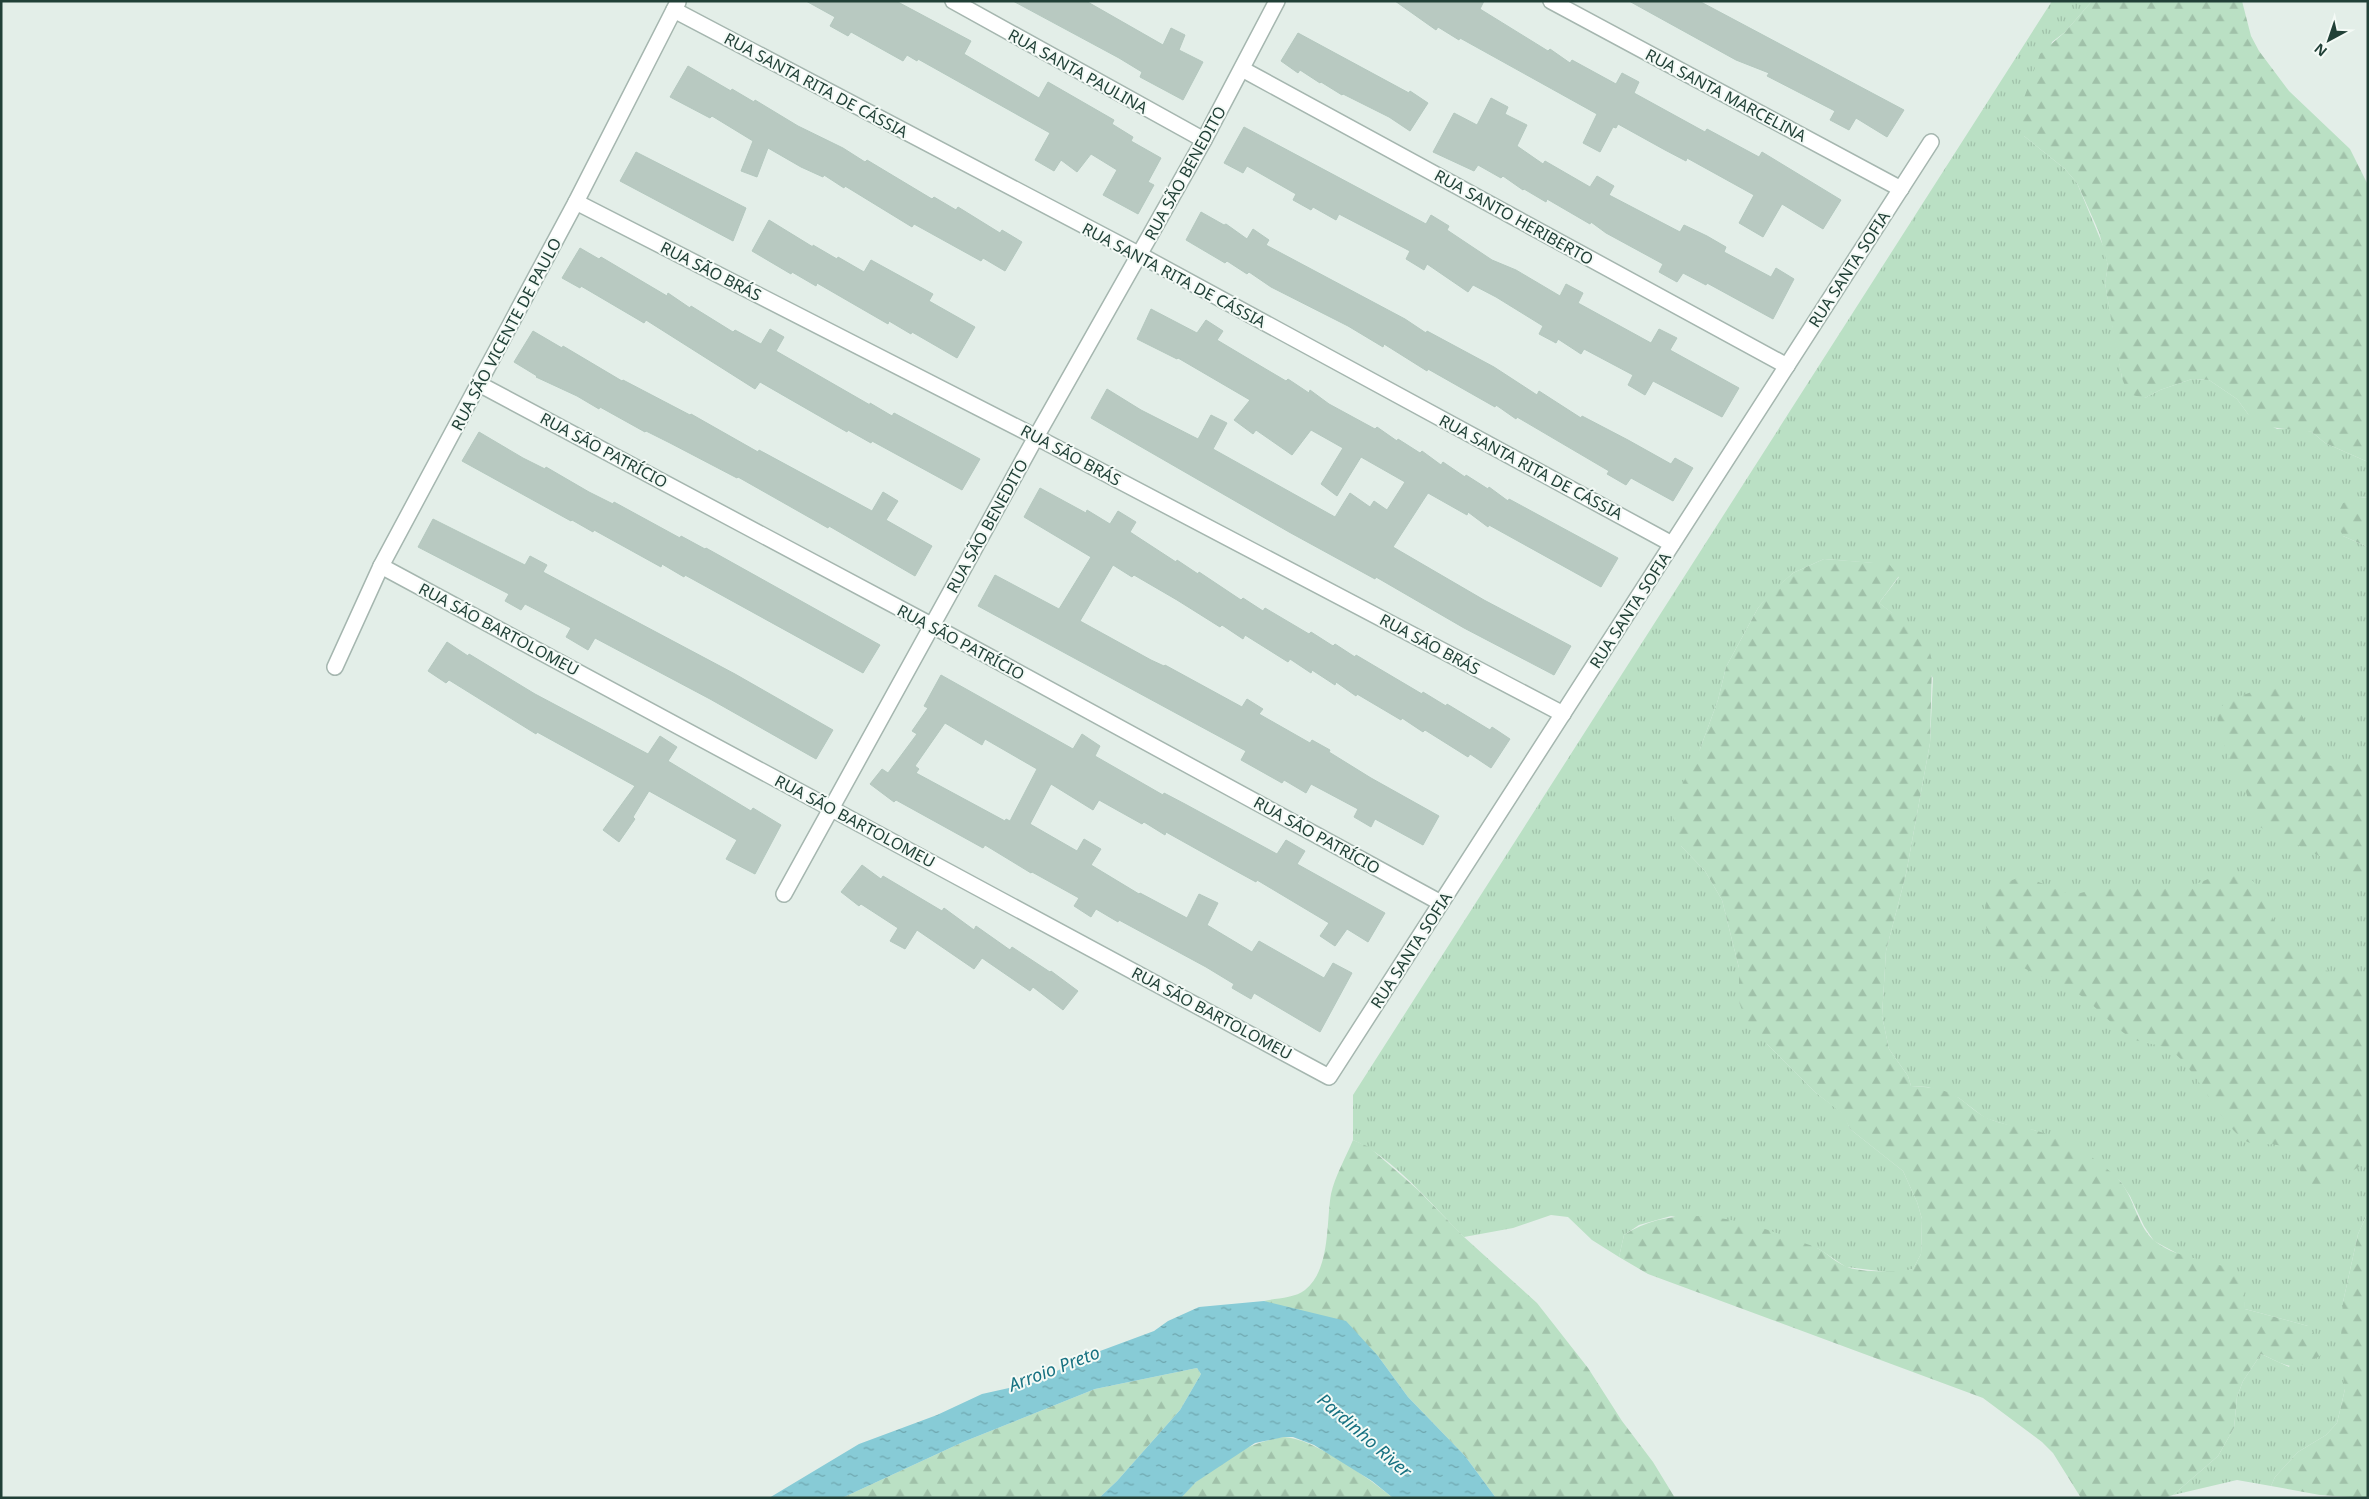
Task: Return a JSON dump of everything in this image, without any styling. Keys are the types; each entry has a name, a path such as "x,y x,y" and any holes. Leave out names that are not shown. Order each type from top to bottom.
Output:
{"street":[{"name":"RUA SANTA PAULINA","path":"953,1 1204,140"},
{"name":"RUA SÃO BENEDITO","path":"784,894 1036,437 1140,256 1277,1"},
{"name":"RUA SANTA MARCELINA","path":"1551,1 1901,189"},
{"name":"RUA SÃO VICENTE DE PAULO","path":"335,667 381,566 576,202 676,6"},
{"name":"RUA SANTA RITA DE CÁSSIA","path":"676,6 1672,544"},
{"name":"RUA SANTO HERIBERTO","path":"1242,69 1787,366"},
{"name":"RUA SANTA SOFIA","path":"1329,1077 1931,142"},
{"name":"RUA SÃO BRÁS","path":"576,202 1036,437 1563,714"},
{"name":"RUA SÃO PATRÍCIO","path":"480,384 933,626 1442,903"},
{"name":"RUA SÃO BARTOLOMEU","path":"381,566 1329,1077"}],"green space":[{"path":"2052,1 2092,1 2065,32 2052,42 2024,136 2065,169 2077,183 2104,248 2108,266 2105,283 2122,378 2145,398 2160,390 2192,379 2209,380 2237,399 2248,414 2277,429 2295,428 2312,432 2325,443 2368,462 2368,498 2360,497 2343,536 2368,547 2368,1212 2358,1234 2343,1302 2345,1389 2337,1423 2326,1435 2298,1452 2275,1477 2271,1486 2237,1480 2173,1495 2218,1456 2234,1428 2237,1397 2243,1381 2261,1354 2289,1367 2308,1326 2245,1309 2243,1293 2213,1264 2182,1256 2154,1241 2120,1181 2079,1151 2034,1130 2017,1128 1985,1118 1959,1098 1928,1087 1911,1086 1908,1076 1889,1049 1882,1016 1886,951 1906,874 1930,743 1933,678 1892,613 1879,603 1899,577 1873,563 1824,559 1793,573 1758,608 1726,667 1718,700 1700,749 1681,846 1705,871 1722,900 1739,968 1739,1002 1768,1045 1816,1093 1844,1114 1850,1129 1903,1171 1917,1202 1922,1219 1921,1254 1913,1269 1896,1273 1846,1267 1819,1249 1671,1216 1639,1225 1624,1235 1619,1257 1592,1240 1568,1217 1551,1215 1513,1228 1464,1237 1398,1170 1368,1148 1353,1140 1353,1095"},
{"path":"2092,1 2242,1 2251,36 2259,51 2289,91 2350,149 2368,185 2368,462 2325,443 2312,432 2261,426 2248,414 2237,399 2209,380 2192,379 2160,390 2145,398 2128,394 2122,378 2115,343 2105,283 2108,266 2099,232 2077,183 2065,169 2024,136 2016,120 2040,54 2065,32"},
{"path":"2360,497 2368,498 2368,547 2343,536 2335,519 2343,503"},
{"path":"1824,559 1889,564 1899,576 1879,603 1918,632 1928,645 1932,661 1930,743 1906,874 1886,951 1882,1016 1889,1049 1908,1076 1911,1086 1942,1090 1959,1098 1987,1118 2004,1124 2034,1130 2057,1138 2080,1150 2101,1164 2119,1180 2129,1195 2144,1229 2156,1242 2177,1253 2223,1266 2244,1276 2245,1309 2308,1326 2318,1340 2320,1356 2302,1365 2290,1366 2261,1354 2243,1381 2237,1397 2234,1428 2218,1456 2173,1495 2164,1498 2081,1498 2053,1453 2042,1442 1983,1398 1648,1274 1619,1257 1624,1235 1643,1225 1663,1219 1684,1216 1726,1219 1767,1230 1815,1247 1841,1264 1859,1270 1898,1271 1913,1269 1921,1254 1922,1219 1917,1202 1903,1171 1850,1129 1843,1114 1816,1093 1768,1045 1745,1018 1739,1002 1739,968 1722,900 1705,871 1681,846 1674,831 1673,814 1676,797 1700,749 1718,700 1726,667 1758,608 1769,594 1793,573"},
{"path":"2277,683 2299,711 2325,765 2341,767 2368,761 2368,894 2358,883 2332,863 2256,825 2246,792 2229,760 2216,711 2229,700"},
{"path":"2237,871 2256,884 2265,898 2281,935 2297,954 2318,967 2331,972 2368,979 2368,1162 2323,1187 2305,1186 2293,1155 2283,1147 2273,1144 2248,1142 2234,1131 2176,1054 2162,1046 2133,1039 2118,1029 2077,993 2033,973 2005,957 1995,946 1988,932 1985,906 1991,894 2001,885 2023,876 2072,895 2105,887 2189,887 2220,874"},
{"path":"1353,1140 1369,1147 1418,1190 1464,1237 1537,1303 1588,1368 1622,1421 1653,1462 1675,1498 1496,1498 1465,1456 1408,1397 1378,1356 1264,1301 1301,1293 1313,1281 1319,1270 1326,1245 1331,1194"},
{"path":"2368,1212 2368,1498 2320,1495 2271,1486 2275,1477 2298,1452 2326,1435 2337,1423 2345,1389 2340,1355 2343,1302 2358,1234"},
{"path":"1197,1368 1201,1374 1180,1410 1117,1481 1099,1498 842,1498 963,1442 1095,1389"},
{"path":"1284,1437 1310,1444 1325,1452 1356,1471 1393,1498 1181,1498 1202,1477 1227,1458 1255,1444"}],"water":[{"name":"Pardinho River","path":"1264,1301 1346,1321 1378,1356 1408,1397 1465,1456 1496,1498 1393,1498 1372,1481 1314,1445 1293,1437 1284,1437 1255,1443 1196,1482 1181,1498 1099,1498 1117,1481 1180,1410 1201,1374 1197,1368 1095,1389 963,1442 842,1498 769,1498 859,1444 937,1415 982,1394 1032,1383 1092,1354 1154,1331 1168,1321 1199,1307"}],"building":[{"path":"806,1 896,1 971,41 964,54 1039,98 1048,82 1114,120 1112,124 1133,137 1131,141 1161,158 1148,182 1154,185 1138,214 1103,195 1117,170 1091,154 1077,172 1061,160 1054,171 1035,160 1050,133 918,59 917,61 907,55 903,61 851,32 848,36 830,26 835,17"},
{"path":"1013,1 1086,1 1163,45 1171,28 1185,35 1179,50 1203,62 1183,100 1140,77 1142,72 1119,58"},
{"path":"1395,1 1484,1 1480,9 1548,51 1550,49 1570,63 1572,60 1616,84 1622,73 1639,82 1634,93 1705,132 1707,129 1759,157 1762,152 1841,200 1823,229 1782,204 1763,237 1739,223 1754,195 1687,158 1686,161 1618,124 1616,128 1613,127 1600,152 1583,143 1597,114 1460,38 1459,40 1438,27 1436,30"},
{"path":"1629,1 1699,1 1904,110 1887,137 1856,118 1849,130 1830,120 1835,111 1767,76 1769,73 1736,60"},
{"path":"1298,33 1409,93 1410,91 1428,103 1410,131 1389,117 1342,95 1300,70 1298,73 1281,61"},
{"path":"688,66 731,91 732,89 754,102 755,100 798,126 843,148 865,162 867,160 932,199 934,197 956,210 958,207 1000,233 1002,230 1022,242 1005,271 983,258 981,261 914,224 912,227 845,186 844,188 824,175 823,177 801,167 768,148 757,177 741,171 753,141 712,116 710,118 670,97"},
{"path":"1491,98 1508,107 1505,114 1527,125 1517,146 1543,164 1545,161 1590,187 1597,176 1614,186 1609,195 1680,232 1684,225 1707,236 1726,247 1724,252 1771,277 1776,268 1794,279 1773,319 1707,283 1706,285 1683,273 1677,282 1659,272 1663,264 1606,233 1591,222 1590,224 1547,199 1546,202 1523,190 1503,176 1501,178 1478,165 1474,171 1433,152 1454,113 1477,125"},
{"path":"1244,127 1426,224 1431,215 1449,226 1447,230 1492,260 1516,270 1560,296 1566,284 1583,293 1578,303 1651,343 1659,329 1677,338 1670,350 1739,388 1722,417 1653,381 1645,395 1628,385 1633,375 1584,349 1581,354 1558,339 1556,343 1539,334 1543,326 1496,297 1473,285 1468,292 1427,264 1424,270 1406,259 1410,251 1339,214 1336,220 1313,207 1311,210 1293,200 1296,194 1247,166 1243,173 1224,163"},
{"path":"636,152 746,208 733,241 620,181"},
{"path":"1201,212 1224,225 1226,224 1247,239 1253,229 1269,240 1266,245 1405,319 1426,333 1427,331 1494,367 1537,395 1539,391 1581,418 1582,416 1671,464 1675,458 1693,468 1673,501 1631,478 1626,485 1607,474 1609,471 1517,417 1516,419 1496,405 1495,407 1428,369 1427,371 1384,344 1383,347 1348,326 1271,287 1249,272 1247,274 1227,261 1225,263 1186,240"},
{"path":"769,220 813,247 813,245 837,259 838,257 864,272 871,260 933,294 929,301 975,327 957,358 912,332 911,334 889,321 888,324 817,283 816,286 792,272 791,274 752,251"},
{"path":"580,248 599,259 601,257 667,296 668,293 690,308 691,306 733,332 735,330 761,344 770,329 784,337 776,351 870,405 870,403 892,416 894,413 980,459 962,490 872,441 871,443 848,430 847,432 760,382 755,389 646,320 644,323 581,286 580,288 562,278"},
{"path":"1151,309 1197,333 1206,320 1223,331 1217,340 1286,381 1288,379 1309,393 1310,390 1329,404 1375,429 1377,427 1397,441 1398,439 1420,453 1422,451 1441,465 1443,462 1465,477 1466,475 1488,489 1489,487 1508,501 1509,499 1618,558 1601,587 1489,525 1488,527 1468,512 1467,515 1428,493 1393,547 1484,600 1571,646 1554,675 1464,628 1376,577 1375,579 1289,532 1091,418 1107,389 1141,410 1198,439 1211,415 1227,423 1213,449 1335,517 1350,493 1370,507 1374,501 1387,510 1405,482 1361,457 1337,496 1321,484 1343,448 1311,430 1292,455 1256,430 1253,434 1234,420 1250,400 1178,358 1137,339"},
{"path":"533,331 562,348 563,346 622,381 691,414 758,452 759,450 872,511 883,492 898,501 886,520 932,546 915,576 829,526 828,528 738,477 645,432 600,407 599,409 577,396 536,377 514,362"},
{"path":"479,432 523,458 545,469 546,467 589,492 613,504 614,502 680,538 681,536 706,548 880,645 863,673 685,575 684,577 662,564 661,567 594,530 593,532 571,521 462,461"},
{"path":"1040,488 1086,513 1087,510 1110,524 1118,511 1136,522 1130,532 1176,562 1177,560 1198,574 1199,572 1241,600 1243,598 1263,611 1265,608 1309,634 1311,632 1333,646 1335,644 1422,694 1423,692 1446,706 1447,704 1490,730 1492,727 1510,739 1491,768 1470,754 1468,757 1425,730 1423,732 1402,718 1401,720 1357,694 1356,696 1336,682 1335,685 1312,670 1311,673 1290,659 1288,662 1245,635 1243,639 1222,625 1220,627 1134,575 1132,577 1113,565 1080,621 1242,707 1247,699 1263,709 1259,714 1310,743 1312,740 1330,750 1329,752 1371,778 1439,816 1423,845 1375,819 1371,827 1354,817 1358,809 1311,784 1306,793 1284,780 1282,783 1241,760 1246,751 978,606 995,575 1059,609 1091,557 1024,517"},
{"path":"433,519 525,565 530,556 547,565 543,572 735,674 833,730 816,759 710,699 595,638 588,650 566,637 571,628 525,604 521,610 505,601 509,594 418,547"},
{"path":"447,642 535,694 648,754 660,736 677,747 668,761 751,811 753,808 781,825 755,874 726,859 737,840 649,791 633,817 635,819 619,842 603,830 635,786 537,732 536,734 449,680 446,683 428,671"},
{"path":"941,675 1073,749 1082,734 1100,746 1095,756 1163,795 1164,793 1277,854 1286,840 1305,851 1297,864 1385,913 1368,942 1347,929 1335,946 1320,936 1329,923 1257,880 1256,882 1166,832 1165,835 1144,822 1142,824 1099,800 1093,810 1051,784 1030,824 1077,851 1084,839 1101,849 1091,865 1139,894 1187,918 1199,894 1218,903 1207,925 1252,952 1259,941 1324,978 1333,963 1352,973 1320,1032 1254,993 1251,999 1232,988 1234,984 1206,967 1119,920 1118,922 1096,909 1091,917 1074,906 1079,898 1031,873 985,845 983,848 896,800 894,802 870,784 882,769 888,773 917,734 912,731 928,708 924,706","holes":["945,723 982,745 985,739 1037,769 1010,821 1006,819 1005,821 916,773 919,769 915,766"]},
{"path":"862,865 881,879 883,876 942,911 944,908 974,930 976,926 1010,950 1012,947 1051,971 1078,991 1063,1010 1033,987 1030,991 982,958 974,969 917,930 905,949 890,941 898,928 861,904 859,906 841,892"}],"water label":[{"name":"Arroio Preto","path":"1054,1368"}]}
